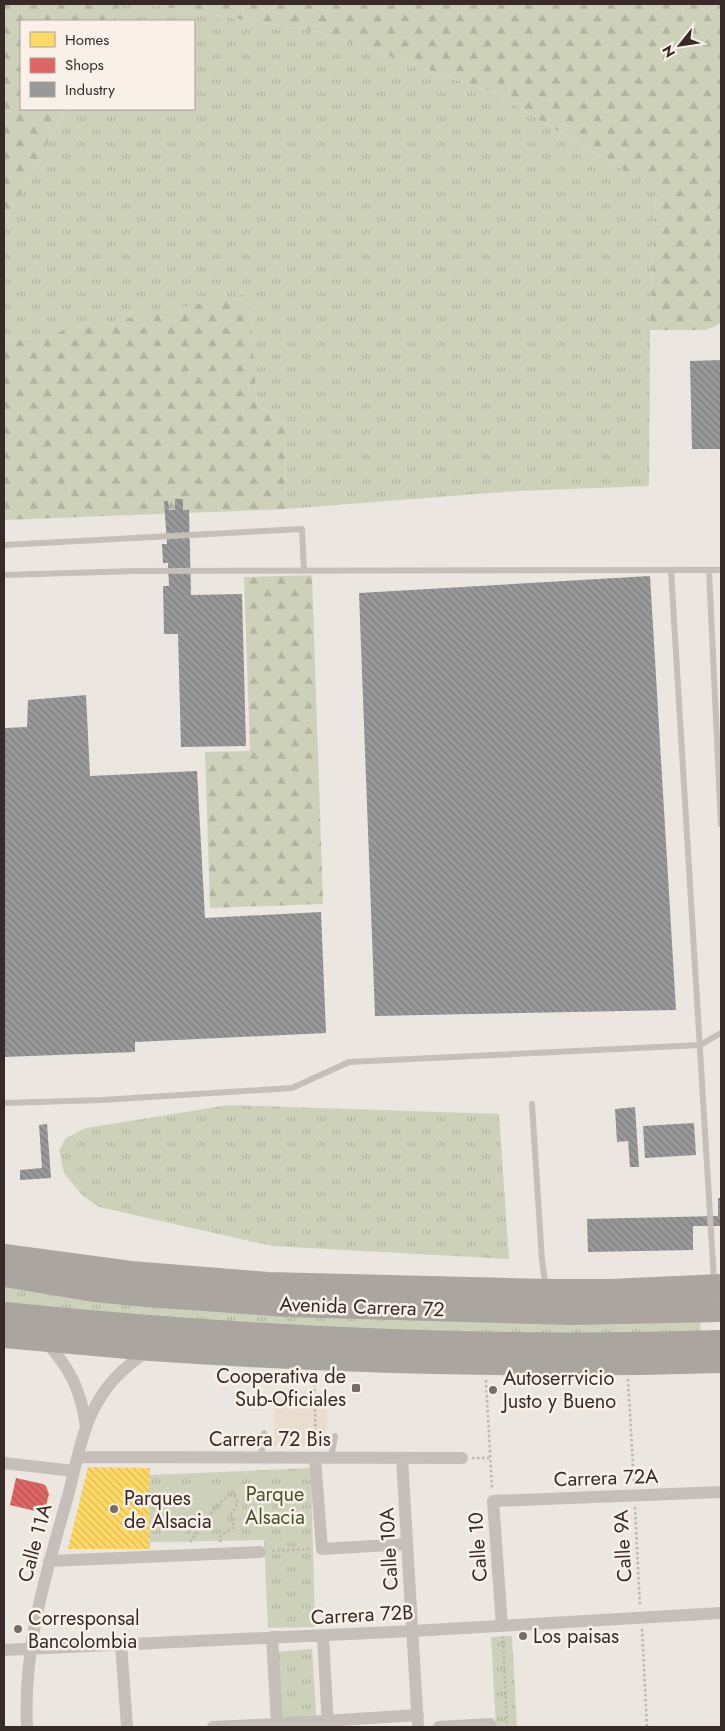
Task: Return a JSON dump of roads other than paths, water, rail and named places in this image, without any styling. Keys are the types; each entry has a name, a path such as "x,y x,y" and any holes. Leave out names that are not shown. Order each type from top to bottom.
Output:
{"highway":[{"name":"Avenida Carrera 72","path":"4,1256 80,1268 261,1284 547,1291 718,1287"},
{"name":"Avenida Carrera 72","path":"4,1275 94,1290 288,1305 560,1312 721,1310"},
{"path":"138,1294 178,1278"},
{"name":"Avenida Carrera 72","path":"4,1314 217,1333 341,1339 560,1344 721,1342"},
{"path":"4,1336 150,1348 314,1358 485,1364 721,1361"},
{"path":"341,1339 378,1360"}],"street":[{"name":"Calle 11A","path":"43,1339 66,1368 77,1387 81,1397 86,1429"},
{"name":"Calle 11A","path":"27,1727 27,1685 30,1648 36,1613 86,1429 92,1412 107,1388 130,1363 150,1348"},
{"name":"Carrera 72 Bis","path":"78,1456 462,1458"},
{"path":"315,1458 322,1549 407,1544"},
{"name":"Calle 10A","path":"402,1458 418,1721"},
{"path":"4,1463 74,1471"},
{"name":"Carrera 72A","path":"493,1501 721,1492"},
{"name":"Calle 10","path":"493,1501 502,1626"},
{"path":"49,1561 260,1552"},
{"name":"Carrera 72B","path":"272,1638 721,1613"},
{"path":"323,1636 328,1724"},
{"path":"4,1650 272,1638 277,1724"},
{"path":"121,1644 127,1727"},
{"path":"213,1727 418,1721"},
{"path":"439,1727 490,1724"}],"lane":[{"path":"4,545 302,529 304,570"},
{"path":"671,570 700,1045 718,1287"},
{"path":"709,570 721,824"},
{"path":"4,575 135,571 721,570"},
{"path":"4,1103 102,1100 292,1088 349,1062 700,1045 721,1033"},
{"path":"532,1104 542,1254 547,1291"},
{"path":"261,1457 264,1433"},
{"path":"330,1458 335,1436"}],"place":[{"name":"Cooperativa de Sub-Oficiales","path":"356,1388"},
{"name":"Autoserrvicio Justo y Bueno","path":"493,1390"},
{"name":"Parques de Alsacia","path":"114,1509"},
{"name":"Corresponsal Bancolombia","path":"18,1629"},
{"name":"Los paisas","path":"523,1636"}],"park label":[{"name":"Parque Alsacia","path":"275,1506"}]}
